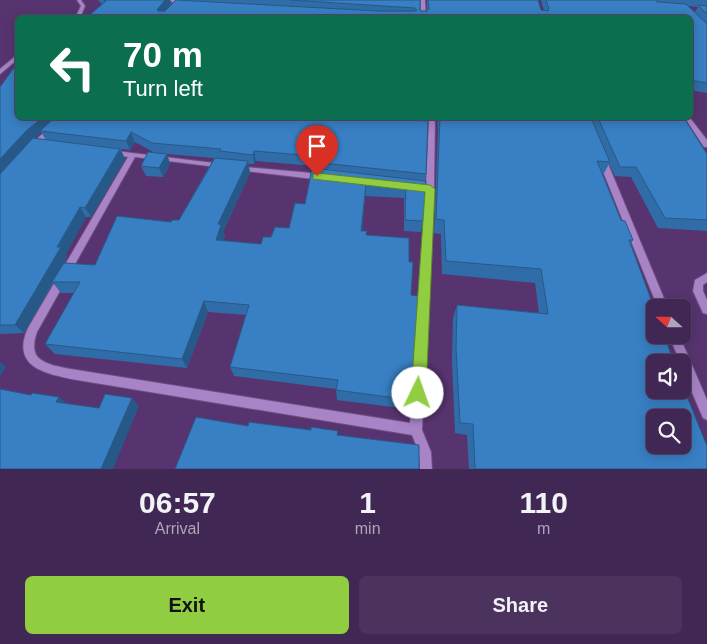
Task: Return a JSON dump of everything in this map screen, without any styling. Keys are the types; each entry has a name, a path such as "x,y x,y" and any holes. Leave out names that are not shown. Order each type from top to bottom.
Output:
{"street":[{"path":"79,0 83,6 79,15"},
{"path":"423,0 424,15"},
{"path":"165,15 174,2 186,4"},
{"path":"0,72 15,59"},
{"path":"30,150 61,120"},
{"path":"426,469 425,452 416,430 430,189 432,120"},
{"path":"689,120 707,145"},
{"path":"36,144 46,145"},
{"path":"104,151 326,178"},
{"path":"600,154 659,299"},
{"path":"133,155 32,331 28,343 28,352 37,364 77,375 416,430"},
{"path":"402,186 430,189"},
{"path":"707,277 698,283 698,291 707,310"},
{"path":"678,344 707,414"}],"building":[{"path":"104,0 165,0 158,11 165,11 176,0 378,11 417,10 415,8 290,0 420,0 420,11 427,11 429,9 428,0 538,0 541,10 548,11 546,0 656,0 657,2 686,4 707,24 707,83 693,81 693,15 90,15 106,1"},
{"path":"698,5 707,6 707,14"},
{"path":"15,66 15,120 40,120 26,131 0,159 0,87"},
{"path":"52,120 428,121 426,174 313,162 315,156 254,151 253,155 220,151 221,149 152,143 131,132 126,141 40,131"},
{"path":"440,120 592,120 610,162 597,161 621,220 625,221 633,240 629,240 651,299 646,299 646,344 667,344 671,354 646,354 646,399 688,399 707,446 707,469 475,469 473,424 460,423 456,348 457,305 548,314 541,269 446,261 444,220 436,219"},
{"path":"599,120 685,120 707,154 707,220 665,218 636,167 620,167"},
{"path":"33,138 120,149 85,208 80,207 57,247 61,247 15,325 0,325 0,174"},
{"path":"148,152 167,154 159,168 141,166"},
{"path":"215,158 248,161 218,224 221,225 216,240 261,244 263,237 271,237 275,227 289,228 295,203 305,204 312,168 426,181 423,221 405,220 406,187 366,184 361,231 367,231 366,235 409,238 409,262 413,262 411,295 418,296 411,400 336,390 338,380 230,367 249,305 204,301 182,359 45,344 80,282 52,282 64,263 95,265 117,216 171,222 172,220 179,220"},
{"path":"0,389 31,395 32,393 59,397 56,402 99,408 105,394 132,398 101,469 0,469"},
{"path":"196,417 248,426 249,422 311,430 311,427 338,431 337,435 419,445 419,469 175,469"}],"route":[{"path":"317,176 430,189 418,393"}]}
